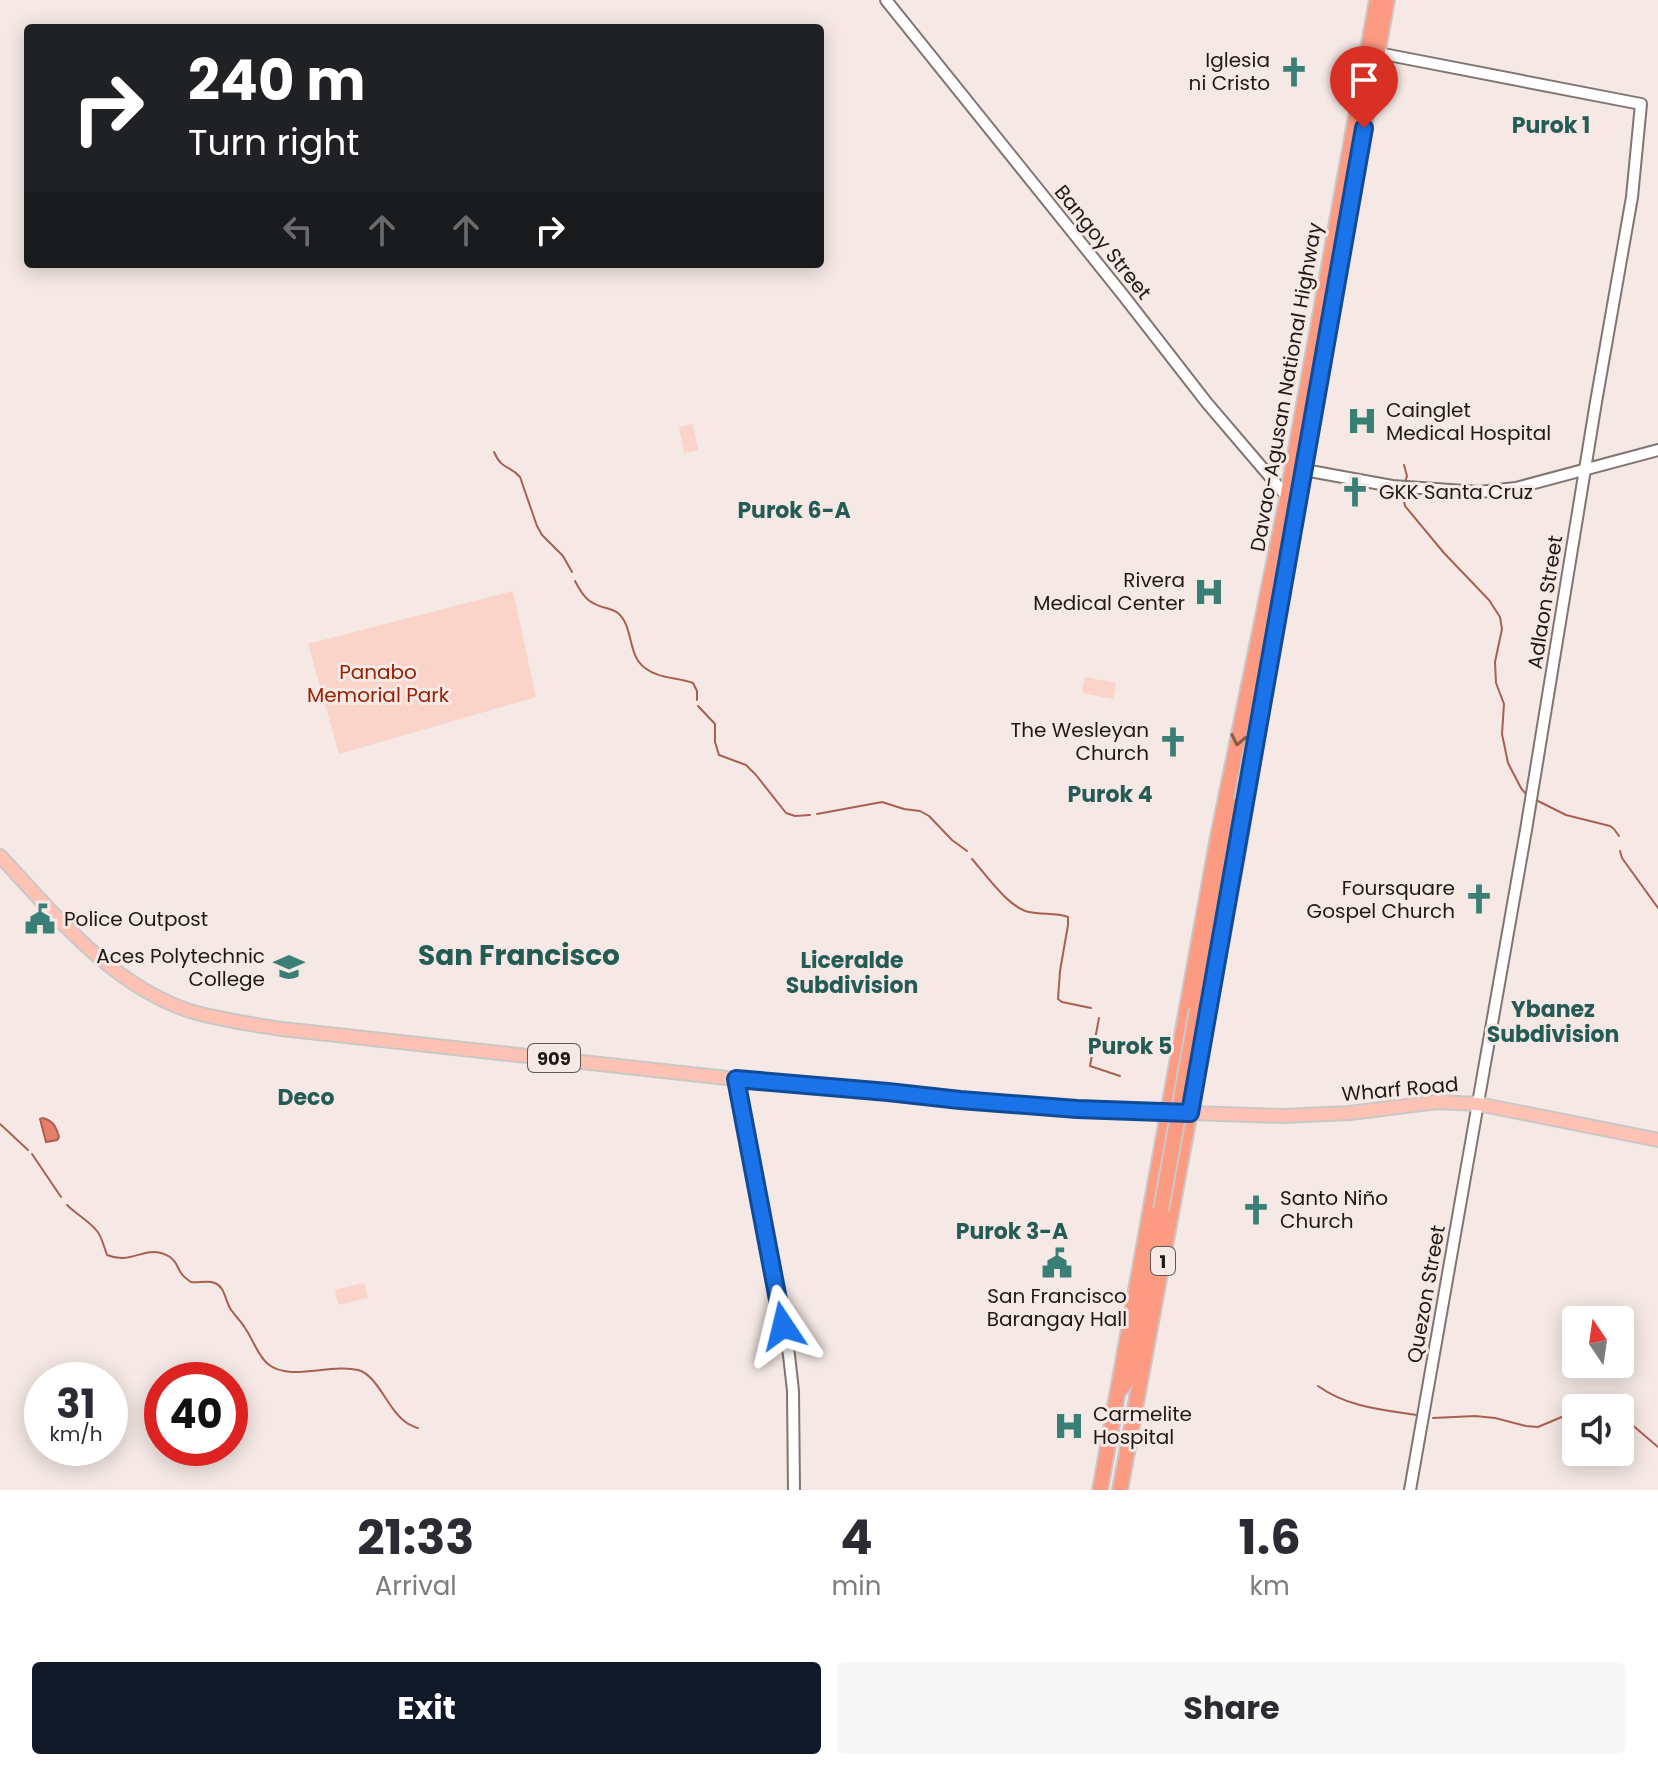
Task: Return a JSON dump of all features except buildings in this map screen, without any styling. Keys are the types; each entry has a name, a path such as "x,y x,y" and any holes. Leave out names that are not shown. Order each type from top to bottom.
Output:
{"highway":[{"name":"Davao-Agusan National Highway","path":"1120,1490 1249,784 1264,651 1359,128 1377,0"},
{"name":"Davao-Agusan National Highway","path":"1372,52 1387,0"},
{"name":"Davao-Agusan National Highway","path":"1100,1490 1229,780 1264,651"},
{"name":"Davao-Agusan National Highway","path":"1115,1406 1132,1368 1161,1210 1231,824 1229,780"},
{"name":"Davao-Agusan National Highway","path":"1231,824 1249,784"},
{"name":"Davao-Agusan National Highway","path":"1132,1368 1136,1409"}],"main road":[{"name":"909","path":"0,856 88,948 136,984 188,1010 211,1016 282,1029 736,1079 1077,1109 1190,1113"},
{"name":"Wharf Road","path":"1190,1113 1306,1115 1437,1102 1478,1104 1658,1140"}],"street":[{"name":"Bangoy Street","path":"886,0 1207,403 1292,500"},
{"name":"Adlaon Street","path":"1372,52 1641,104 1632,197 1478,1104"},
{"path":"1297,469 1392,486 1479,492 1516,488 1658,450"},
{"path":"736,1079 789,1355 793,1391 794,1490"},
{"name":"Quezon Street","path":"1410,1490 1478,1104"}],"green space":[{"path":"693,424 698,450 684,453 679,427"},
{"name":"Panabo Memorial Park","path":"513,591 536,697 339,754 308,644"},
{"path":"1085,677 1116,683 1113,699 1082,693"},
{"path":"364,1283 368,1298 338,1305 335,1290"}],"shaded area":[{"path":"40,1119 54,1125 59,1137 57,1140 46,1142"}],"waterway":[{"path":"494,452 503,465 520,477 537,526 563,556 572,572"},
{"path":"1404,465 1405,482"},
{"path":"1402,492 1405,506 1489,600 1500,617 1502,629 1495,662 1496,683 1504,704 1502,734 1508,763 1526,794"},
{"path":"575,581 588,600 615,611 623,619 635,656 645,668 656,674 693,683 697,700"},
{"path":"698,706 715,724 719,755 746,765 786,813 810,815"},
{"path":"1538,801 1566,815 1610,826 1619,836"},
{"path":"817,814 882,802 920,811 967,851"},
{"path":"1620,851 1658,908"},
{"path":"972,859 998,890 1021,909 1068,917 1058,999 1091,1008"},
{"path":"1099,1018 1090,1066 1120,1076"},
{"path":"0,1124 28,1150"},
{"path":"32,1154 61,1197"},
{"path":"67,1205 97,1231 107,1255 124,1258 161,1253 172,1259 191,1282 218,1285 268,1364 287,1372 358,1370 371,1379 400,1417 418,1428"},
{"path":"1318,1386 1353,1403 1416,1415"},
{"path":"1433,1418 1475,1416 1538,1427 1562,1417"},
{"path":"1634,1426 1658,1447"}],"place":[{"name":"Iglesia ni Cristo","path":"1294,72"},
{"name":"Cainglet Medical Hospital","path":"1362,421"},
{"name":"GKK Santa Cruz","path":"1355,492"},
{"name":"Rivera Medical Center","path":"1209,592"},
{"name":"The Wesleyan Church","path":"1173,742"},
{"name":"Foursquare Gospel Church","path":"1479,899"},
{"name":"Police Outpost","path":"40,919"},
{"name":"Aces Polytechnic College","path":"289,967"},
{"name":"Santo Niño Church","path":"1256,1210"},
{"name":"San Francisco Barangay Hall","path":"1057,1263"},
{"name":"Carmelite Hospital","path":"1069,1426"}],"district":[{"name":"Purok 1","path":"1551,125"},
{"name":"Purok 6-A","path":"794,510"},
{"name":"Purok 4","path":"1110,794"},
{"name":"San Francisco","path":"519,955"},
{"name":"Liceralde Subdivision","path":"852,972"},
{"name":"Ybanez Subdivision","path":"1553,1022"},
{"name":"Purok 5","path":"1130,1046"},
{"name":"Deco","path":"306,1097"},
{"name":"Purok 3-A","path":"1012,1231"}],"route":[{"path":"783,1326 736,1079 1077,1109 1190,1113 1364,128"}]}
